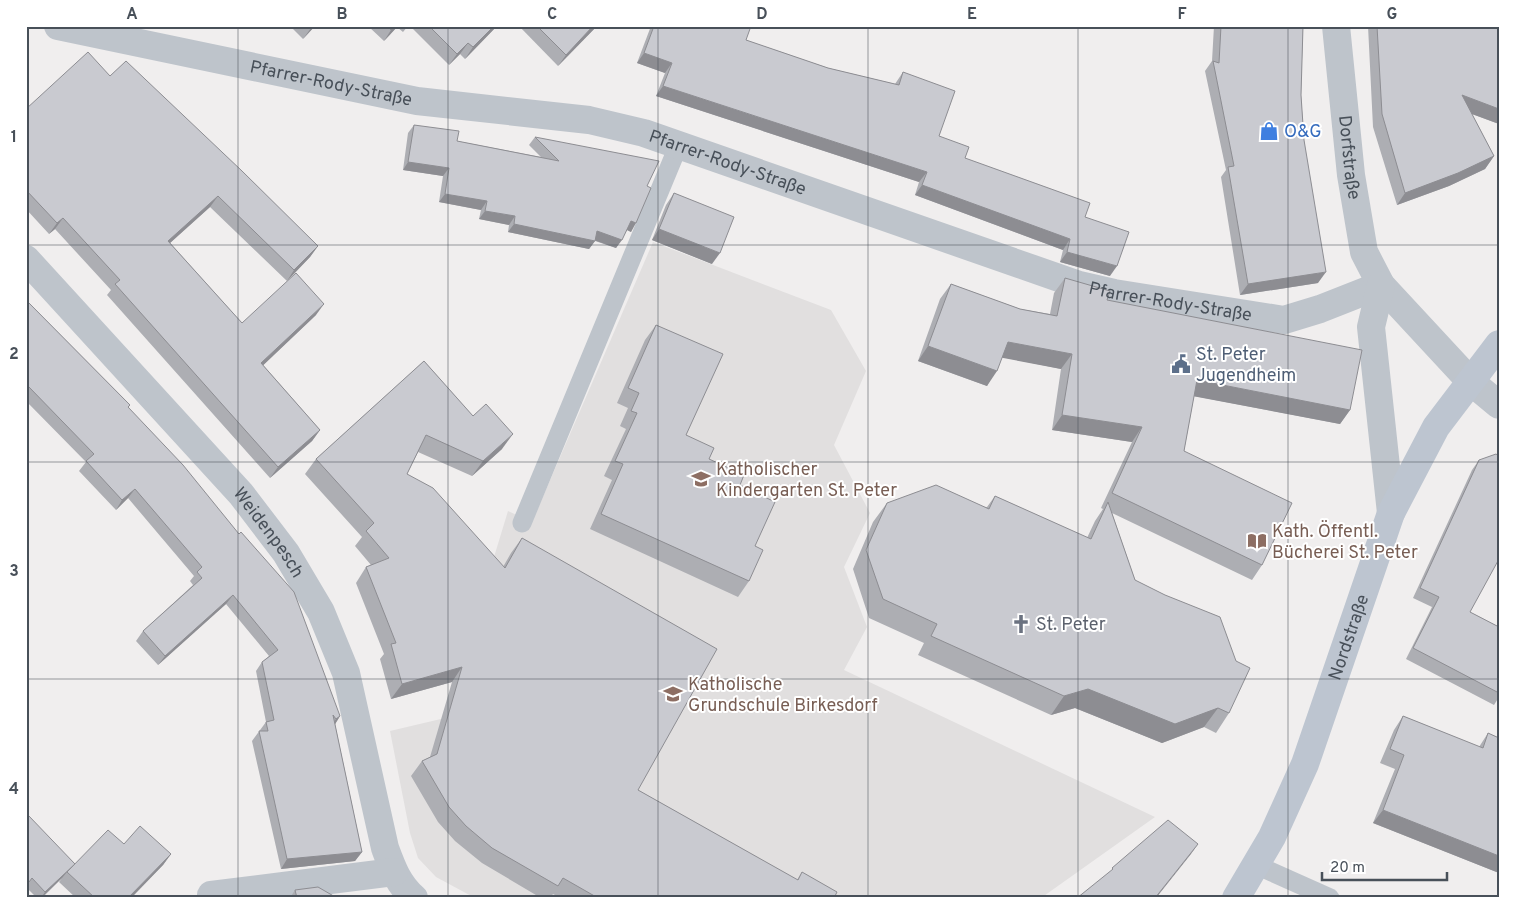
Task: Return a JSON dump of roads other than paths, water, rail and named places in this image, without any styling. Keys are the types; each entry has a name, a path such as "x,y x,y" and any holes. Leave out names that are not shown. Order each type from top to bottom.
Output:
{"street":[{"name":"Pfarrer-Rody-Straße","path":"58,26 417,101 589,120 644,133 1079,285 1114,293 1284,320 1320,309 1381,285"},
{"name":"Dorfstraße","path":"1336,26 1350,175 1364,252 1381,285 1470,381 1499,405"},
{"name":"Weidenpesch","path":"26,259 241,494 286,553 321,612 346,673 385,848 394,872 404,889 414,898"},
{"path":"1381,285 1371,327 1391,513"},
{"name":"Nordstraße","path":"1236,898 1272,837 1305,764 1391,513 1436,426 1499,344"},
{"path":"211,895 394,872"}],"lane":[{"path":"522,522 679,144"},
{"path":"1256,865 1330,898"}],"place":[{"name":"O&G","path":"1269,131"},
{"name":"St. Peter Jugendheim","path":"1181,364"},
{"name":"Katholischer Kindergarten St. Peter","path":"701,479"},
{"name":"Kath. Öffentl. Bücherei St. Peter","path":"1257,541"},
{"name":"St. Peter","path":"1021,624"},
{"name":"Katholische Grundschule Birkesdorf","path":"673,694"}]}
